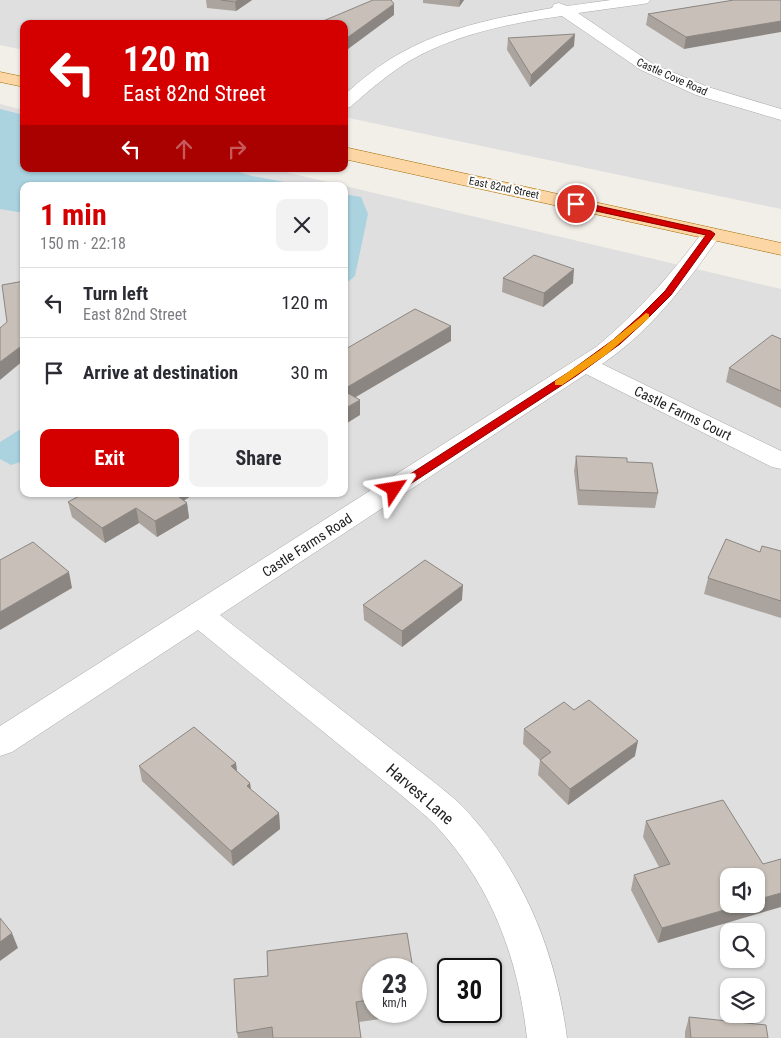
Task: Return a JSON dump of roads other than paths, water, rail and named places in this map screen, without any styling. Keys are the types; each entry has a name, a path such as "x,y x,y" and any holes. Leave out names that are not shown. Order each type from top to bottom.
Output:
{"main road":[{"path":"0,76 20,81"},
{"name":"East 82nd Street","path":"348,154 781,249"}],"street":[{"name":"Castle Cove Road","path":"550,0 623,52 654,71 702,91 781,115"},
{"path":"348,100 387,68 431,44 502,23 643,0"},
{"name":"Castle Farms Road","path":"0,743 586,365 629,332 656,306 711,234"},
{"name":"Castle Farms Court","path":"586,365 781,462"},
{"name":"Harvest Lane","path":"199,615 418,789 449,816 476,848 500,884 528,945 541,990 547,1038"}],"water":[{"path":"0,109 20,114 20,172 239,172 284,182 20,182 20,212 0,209"},
{"path":"348,195 361,197 368,214 355,276 348,282"},
{"path":"20,430 20,462 11,465 0,459 0,442"}]}
